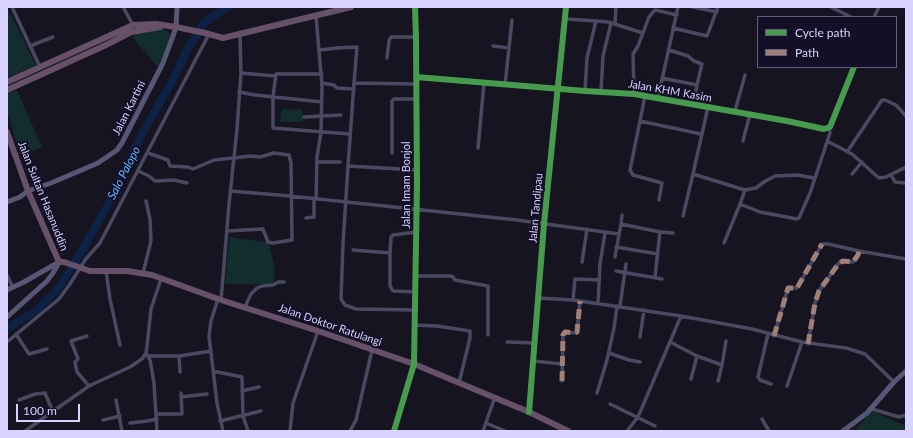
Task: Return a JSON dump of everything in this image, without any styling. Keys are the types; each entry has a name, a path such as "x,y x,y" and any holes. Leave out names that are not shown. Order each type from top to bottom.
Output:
{"highway":[{"path":"7,90 103,38 133,25 147,24 176,27 207,33 223,38 349,7"},
{"path":"7,82 40,67 106,45 131,32 166,26"},
{"path":"103,38 106,45"},
{"name":"Jalan Sultan Hasanuddin","path":"7,132 28,191 62,262"},
{"name":"Jalan Doktor Ratulangi","path":"62,262 90,271 127,271 143,273 318,331 414,364 495,397 568,431"}],"street":[{"path":"12,7 40,67"},
{"path":"124,7 133,25"},
{"name":"Jalan Kartini","path":"7,202 20,197 28,191 52,183 98,163 117,150 163,63 172,42 176,27 177,7"},
{"name":"Jalan Imam Bonjol","path":"394,431 414,364 416,310 415,7"},
{"name":"Jalan Tandipau","path":"529,412 544,224 557,89 566,19 566,7"},
{"path":"601,92 603,56 613,24 616,7"},
{"path":"658,98 678,7"},
{"path":"693,7 717,12"},
{"path":"674,28 707,36 718,7"},
{"path":"831,7 849,16"},
{"path":"874,16 879,7"},
{"path":"634,94 632,54 638,46 647,21 654,9 676,15"},
{"path":"306,218 314,217 317,162 322,116 322,74 316,16"},
{"path":"566,19 613,24 643,33"},
{"path":"505,85 512,20"},
{"path":"585,91 586,67 596,21"},
{"path":"7,342 64,293 85,260 102,239 148,153 207,33"},
{"path":"217,431 223,431 220,421 213,371 209,330 219,299 227,230 239,92 240,34"},
{"path":"30,46 53,37"},
{"path":"387,58 388,42 391,37 416,37"},
{"path":"494,46 509,48"},
{"path":"319,50 357,47 343,244 341,301 356,309 416,310"},
{"path":"669,50 688,56 694,61 702,64 696,91"},
{"path":"740,204 760,212 798,219 815,178 830,133 829,128 854,68"},
{"path":"240,72 275,76 278,73 322,74"},
{"path":"735,111 745,75"},
{"path":"275,76 273,96 274,128 350,134"},
{"name":"Jalan KHM Kasim","path":"416,77 634,94 735,111 824,129 829,128"},
{"path":"662,78 697,85"},
{"path":"322,83 334,85 337,88 354,89"},
{"path":"354,83 416,84"},
{"path":"478,148 484,83"},
{"path":"239,92 322,102"},
{"path":"645,96 630,172 633,175 662,183 659,200"},
{"path":"392,153 392,101 416,99"},
{"path":"847,152 882,100 896,105 906,116"},
{"path":"683,216 708,107"},
{"path":"743,141 750,114"},
{"path":"304,117 341,116"},
{"path":"640,121 701,134"},
{"path":"827,141 862,162 879,178 891,175 906,167"},
{"path":"148,153 168,160 170,166 190,167 192,169 198,168 211,160 251,156 260,157 274,153 289,155 291,163 290,196 292,240 272,243 268,242 263,229 227,230"},
{"path":"317,162 340,162"},
{"path":"852,174 862,162"},
{"path":"348,166 416,170"},
{"path":"138,171 149,176 155,181 174,180 187,183"},
{"path":"693,174 745,190 756,188 775,176 797,175 815,178"},
{"path":"891,175 895,182 906,183"},
{"path":"724,243 745,190"},
{"path":"230,191 346,201 619,234"},
{"path":"143,273 151,241 150,220 146,202"},
{"path":"615,257 622,215"},
{"path":"621,224 660,232 673,233"},
{"path":"582,262 587,229"},
{"path":"416,232 393,234 391,237 390,253 390,285 392,290 394,292 416,292"},
{"path":"655,277 660,232"},
{"path":"598,303 600,264 605,233"},
{"path":"774,336 788,288 797,288 822,244 906,259"},
{"path":"616,247 658,254"},
{"path":"353,250 390,253"},
{"path":"808,344 815,303 819,291 839,263 843,261 853,262 859,251"},
{"path":"7,290 62,262"},
{"path":"7,317 47,281 62,262"},
{"path":"597,393 609,353 626,264"},
{"path":"106,271 110,299 120,345"},
{"path":"616,271 662,278"},
{"path":"7,276 13,288"},
{"path":"416,276 451,276 455,280 488,286 488,334"},
{"path":"157,431 154,382 147,354 151,310 161,279"},
{"path":"573,300 575,279 599,280"},
{"path":"245,307 251,294 256,288 273,285 278,282 284,282"},
{"path":"538,298 598,303 681,316 752,329 808,344 846,348 860,352 870,358 894,382"},
{"path":"562,381 563,335 565,332 576,332 580,301"},
{"path":"640,337 644,310"},
{"path":"627,431 638,417 681,316"},
{"path":"415,325 437,326 470,331 470,338 459,383"},
{"path":"290,431 293,403 318,331"},
{"path":"16,334 29,354 47,349"},
{"path":"768,334 758,377 760,380 771,384"},
{"path":"87,336 71,341 78,360 75,362 77,372 89,386"},
{"path":"507,342 535,343"},
{"path":"670,342 698,356 722,364"},
{"path":"718,380 726,342"},
{"path":"787,386 802,342"},
{"path":"350,431 356,420 372,350"},
{"path":"25,431 89,386 130,367 147,354 179,356 211,351"},
{"path":"609,353 640,362"},
{"path":"179,356 180,372"},
{"path":"691,379 698,356"},
{"path":"534,361 562,364"},
{"path":"213,371 240,376 242,379 243,416 248,431"},
{"path":"843,431 864,416 894,382 906,371"},
{"path":"242,391 259,387"},
{"path":"19,400 35,394 45,393 53,412"},
{"path":"156,414 182,414 181,395 207,394"},
{"path":"483,431 495,397"},
{"path":"116,400 122,431"},
{"path":"610,404 655,426"},
{"path":"872,408 899,418 906,415"},
{"path":"220,421 261,411"},
{"path":"103,420 120,416"},
{"path":"130,423 157,419"},
{"path":"762,419 769,431"},
{"path":"486,423 505,431"}],"green space":[{"path":"7,7 36,65 7,78"},
{"path":"164,29 171,34 170,41 158,67 131,36 138,32"},
{"path":"17,90 42,147 20,156 7,111 7,94"},
{"path":"282,109 302,110 303,122 280,122"},
{"path":"229,237 267,242 269,244 275,268 274,284 225,284"},
{"path":"872,411 906,426 906,431 858,431 856,429"}],"waterway":[{"name":"Salo Palopo","path":"7,329 38,309 60,286 109,203 142,134 174,78 189,46 205,22 228,7"}],"marked path":[{"path":"774,336 788,288 797,288 822,244"},
{"path":"808,344 815,303 819,291 839,263 843,261 853,262 859,251"},
{"path":"562,381 563,335 565,332 577,332 580,301"}],"cycle path":[{"path":"394,431 414,364 417,184 415,7"},
{"path":"529,412 544,224 566,7"},
{"path":"416,77 634,94 824,129 830,127 854,68"}]}
